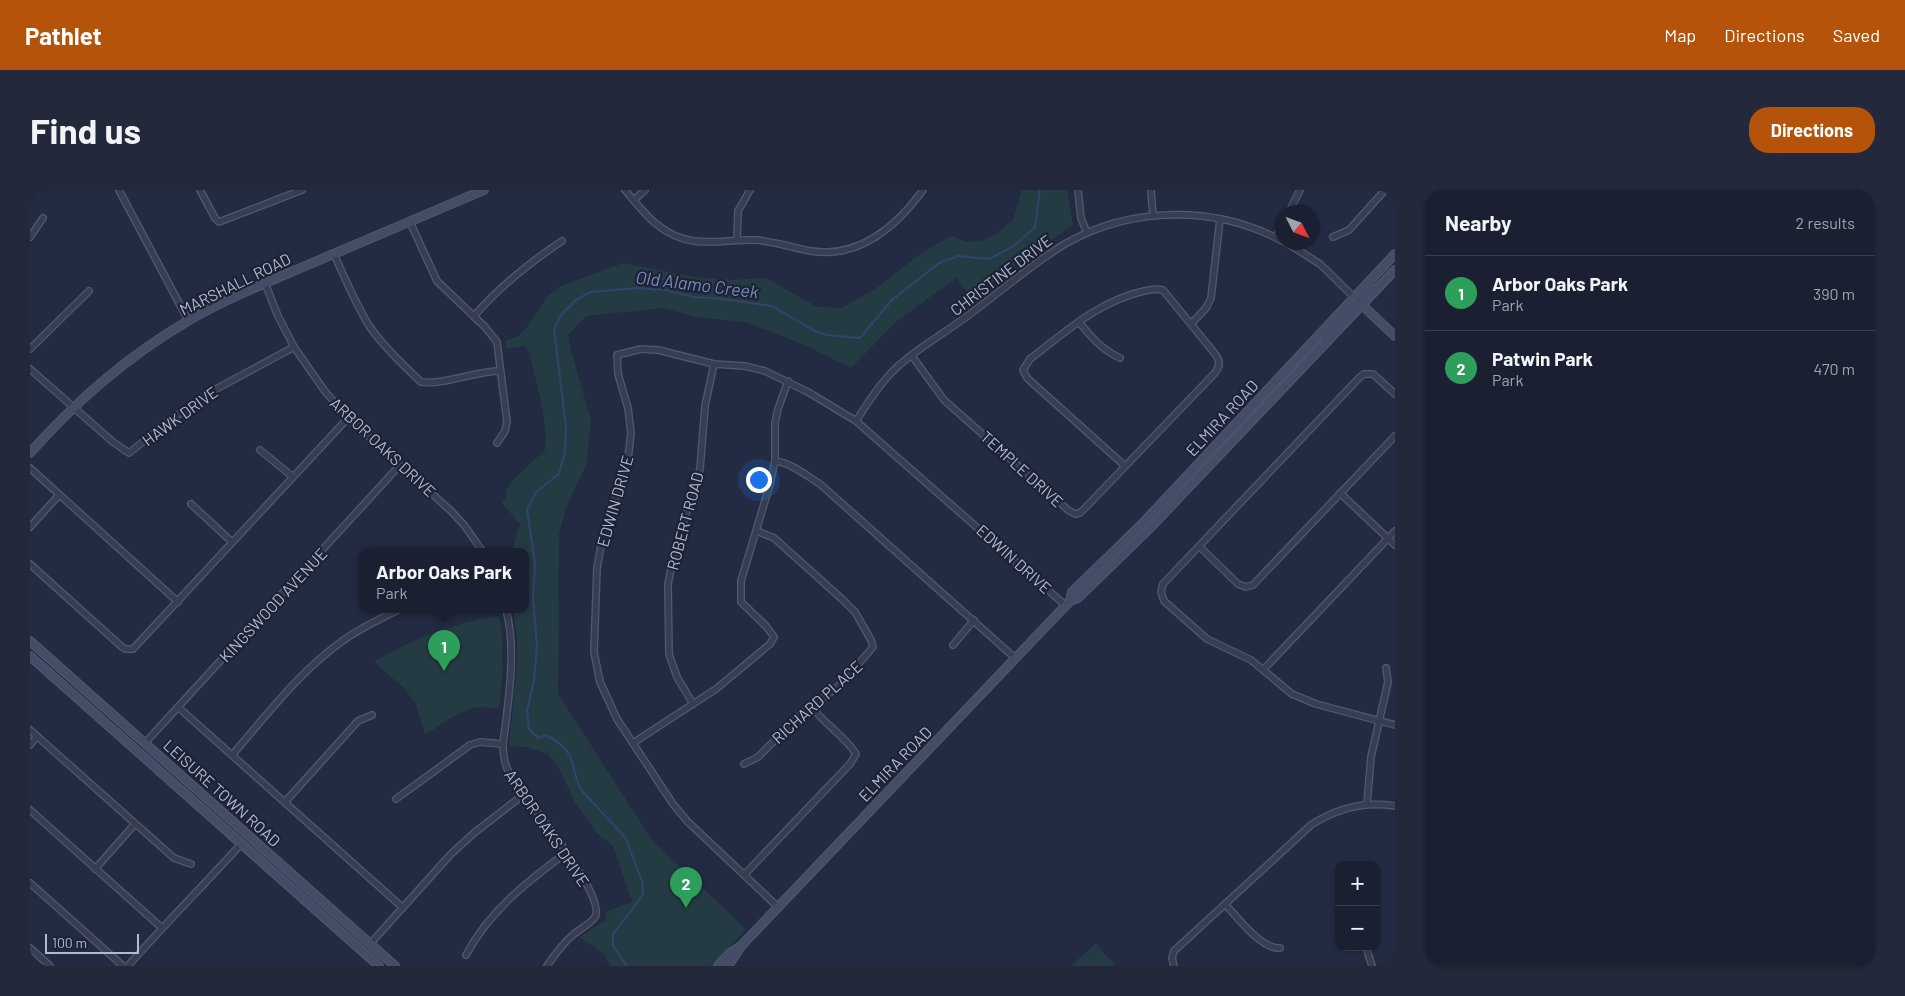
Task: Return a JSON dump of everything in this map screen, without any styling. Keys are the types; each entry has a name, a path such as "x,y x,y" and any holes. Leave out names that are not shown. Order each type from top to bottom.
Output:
{"main road":[{"name":"MARSHALL ROAD","path":"30,453 73,408 126,362 188,320 265,283 484,190"},
{"name":"ELMIRA ROAD","path":"728,966 741,946 1067,603 1072,592 1142,523 1395,255"},
{"path":"1362,305 1364,294 1395,255"},
{"name":"ELMIRA ROAD","path":"1067,603 1078,598 1150,528 1395,270"},
{"path":"1315,355 1326,335 1354,305 1354,297"},
{"name":"CHRISTINE DRIVE","path":"1362,305 1395,336"},
{"name":"LEISURE TOWN ROAD","path":"30,640 395,966"},
{"name":"LEISURE TOWN ROAD","path":"30,656 89,706 379,966"},
{"path":"89,706 130,738 145,743"},
{"path":"241,844 245,842 250,845 306,887"},
{"path":"342,933 364,944 370,944"},
{"name":"ELMIRA ROAD","path":"718,966 741,946"}],"street":[{"path":"119,190 188,320"},
{"path":"200,190 219,222 302,190"},
{"path":"625,190 653,222 664,231 678,237 694,241 757,240 812,252 846,250 871,240 885,231 923,190"},
{"path":"634,200 645,190"},
{"path":"737,240 738,211 750,190"},
{"path":"1078,190 1081,218 1087,234"},
{"path":"1151,190 1153,216"},
{"path":"1292,205 1300,190"},
{"path":"1333,237 1349,230 1385,190"},
{"name":"CHRISTINE DRIVE","path":"856,420 888,376 912,356 954,327 1047,255 1087,234 1136,218 1179,214 1220,219 1275,237"},
{"path":"30,237 43,218"},
{"path":"1125,466 1027,378 1023,370 1030,359 1079,322 1112,302 1127,296 1157,289 1167,293 1191,324 1206,308 1211,298 1220,219"},
{"path":"410,222 437,281 474,316 497,342 507,422 505,431 497,443"},
{"path":"474,316 498,289 519,271 562,241"},
{"name":"CHRISTINE DRIVE","path":"1297,250 1320,264 1362,305"},
{"path":"334,254 369,324 387,348 421,382 457,379 491,371 500,371"},
{"name":"ARBOR OAKS DRIVE","path":"265,283 278,316 294,347 324,390 348,418 451,511 464,525 480,548"},
{"path":"30,349 89,290"},
{"path":"1079,322 1099,345 1120,358"},
{"name":"TEMPLE DRIVE","path":"912,356 944,400 1068,510 1075,514 1080,513 1216,372 1219,365 1218,357 1191,324"},
{"name":"HAWK DRIVE","path":"30,369 113,442 129,453 191,405 234,378 294,347"},
{"name":"EDWIN DRIVE","path":"778,907 687,821 673,804 607,700 600,682 594,652 597,568 601,546 628,459 631,433 628,408 618,374 617,355 641,349 658,350 714,364 745,366 765,371 788,381 856,420 1067,603"},
{"name":"ROBERT ROAD","path":"693,704 677,677 669,654 668,584 674,553 700,469 704,406 714,364"},
{"path":"1395,394 1376,376 1370,374 1362,375 1163,584 1161,592 1162,599 1201,634 1214,643 1252,660 1284,688 1306,700 1395,725"},
{"path":"633,743 716,689 770,644 774,637 766,626 740,602 741,581 764,508 775,460 775,423 788,381"},
{"path":"30,564 125,649 133,650 348,418"},
{"path":"1200,546 1238,584 1251,586 1256,583 1395,436"},
{"path":"260,450 292,477"},
{"path":"775,460 790,466 820,484 1015,658"},
{"name":"KINGSWOOD AVENUE","path":"145,743 400,465"},
{"path":"30,468 178,602"},
{"path":"1340,493 1395,545"},
{"path":"30,527 59,495"},
{"path":"191,504 232,542"},
{"name":"RICHARD PLACE","path":"744,764 758,757 790,723 842,683 872,650 872,643 855,612 844,600 774,538 757,531"},
{"path":"1263,670 1395,531"},
{"path":"232,755 309,668 359,630 392,613"},
{"name":"ARBOR OAKS DRIVE","path":"506,613 511,641 503,744 503,756 507,771 567,852 589,889 596,912 592,920 563,945 547,966"},
{"path":"953,645 974,620"},
{"path":"1366,804 1371,757 1388,682 1386,668"},
{"path":"744,875 850,764 856,754 811,706"},
{"path":"178,707 402,907"},
{"path":"286,802 358,721 372,715"},
{"path":"30,730 174,858 191,864"},
{"path":"30,744 37,736"},
{"path":"396,799 470,745 480,742 503,744"},
{"path":"370,944 450,854 523,795"},
{"path":"1174,966 1172,958 1174,951 1311,825 1336,812 1366,804 1395,806"},
{"path":"30,810 162,928"},
{"path":"95,868 135,824"},
{"path":"128,966 241,844"},
{"path":"466,955 472,944 505,902 567,852"},
{"path":"30,883 123,966"},
{"path":"1225,904 1261,942 1274,949 1280,948"},
{"path":"30,948 50,966"},
{"path":"1367,951 1372,966"}],"shaded area":[{"path":"1022,190 1067,190 1073,225 1001,275 972,298 956,278 897,321 851,368 807,346 745,322 696,317 663,308 586,316 568,335 591,421 586,466 567,505 559,534 558,694 652,840 746,929 711,966 610,966 604,954 580,937 605,921 607,911 632,902 613,846 597,833 574,801 561,772 548,754 526,747 509,746 517,663 517,638 513,613 529,613 529,548 512,548 520,524 502,503 506,498 505,492 513,480 545,450 546,435 542,406 529,351 525,346 506,349 505,341 518,336 527,327 547,297 559,287 623,263 700,278 732,280 766,278 817,307 842,308 878,287 924,251 952,236 967,242 981,241 993,236 1013,220"},
{"path":"499,616 503,662 499,708 475,707 454,716 425,735 416,704 404,688 374,662 419,639 450,627"},
{"path":"1096,943 1104,954 1115,963 1112,966 1071,966"}],"waterway":[{"name":"Old Alamo Creek","path":"627,966 613,946 613,934 643,895 642,881 625,837 581,790 571,759 564,747 546,735 538,738 529,729 527,711 534,680 537,646 533,598 535,564 527,510 536,492 559,474 565,452 566,427 554,329 560,316 576,300 591,292 637,288 665,290 694,297 772,306 813,330 827,335 860,338 892,300 939,263 958,256 989,259 1014,246 1035,227 1040,190"}],"place":[{"name":"Arbor Oaks Park","path":"444,671"},
{"name":"Patwin Park","path":"686,908"}]}
